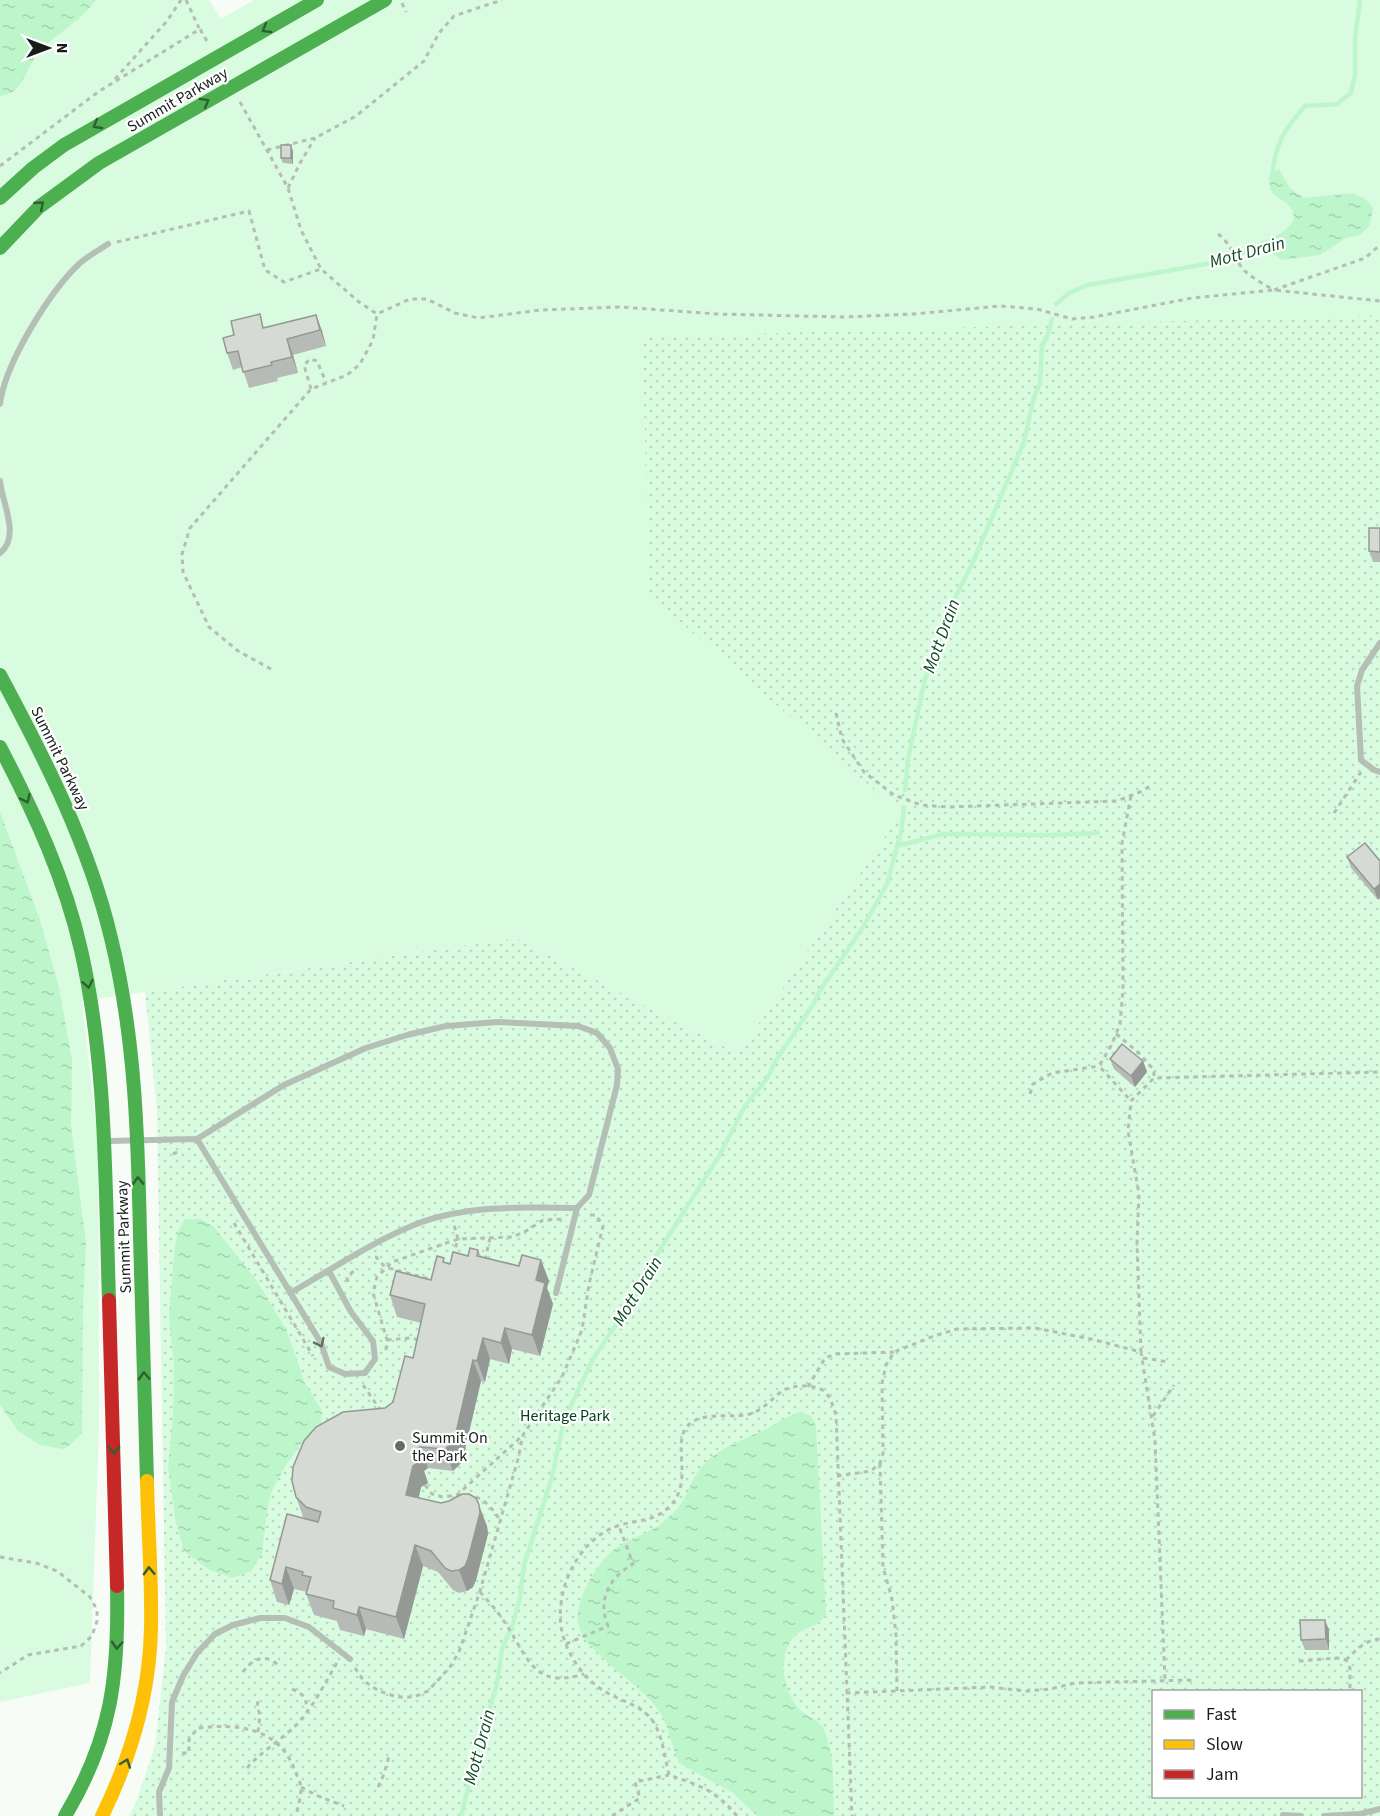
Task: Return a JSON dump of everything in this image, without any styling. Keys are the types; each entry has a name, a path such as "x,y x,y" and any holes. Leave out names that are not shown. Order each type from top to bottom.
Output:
{"street":[{"name":"Summit Parkway","path":"0,198 33,168 64,145 317,0"},
{"name":"Summit Parkway","path":"0,248 33,212 76,177 385,0"},
{"name":"Summit Parkway","path":"0,675 53,775 74,823 110,936 124,997 132,1057 137,1140 151,1628 148,1673 139,1722 126,1764 102,1816"},
{"name":"Summit Parkway","path":"0,747 49,850 80,947 92,1006 105,1141 118,1624 116,1670 110,1715 101,1744 90,1772 65,1816"}],"lane":[{"path":"0,404 6,381 29,329 56,290 81,262 108,244"},
{"path":"0,481 11,534 9,545 0,553"},
{"path":"1380,643 1362,670 1357,686 1361,760 1380,772"},
{"path":"105,1141 197,1138 284,1085 366,1048 407,1035 446,1026 498,1022 578,1026 597,1033 610,1048 618,1070 617,1085 589,1195 577,1208 574,1217 556,1293"},
{"path":"197,1138 321,1343 329,1366 345,1374 365,1372 375,1359 373,1341 351,1312 329,1271"},
{"path":"290,1293 377,1242 416,1225 452,1215 501,1209 577,1208"},
{"path":"160,1816 159,1792 169,1768 172,1702 196,1653 215,1634 233,1625 260,1618 285,1618 309,1627 350,1659"},
{"path":"1324,1816 1360,1814 1380,1809"},
{"path":"1360,1814 1368,1816"},
{"path":"1283,1815 1301,1816"}],"path":[{"path":"111,83 167,21 182,0"},
{"path":"186,0 208,43"},
{"path":"267,150 315,138 356,116 424,61 439,33 454,16 502,0"},
{"path":"402,3 406,12"},
{"path":"0,166 111,83 200,29"},
{"path":"236,95 288,188 301,230 321,269 359,302 377,314"},
{"path":"288,188 315,138"},
{"path":"108,244 249,211 265,270 284,282 321,269"},
{"path":"1218,234 1225,239 1246,272 1274,290"},
{"path":"1274,290 1365,258 1380,245"},
{"path":"377,314 410,299 427,299 455,313 478,318 541,310 620,307 717,314 844,317 915,314 1000,306 1037,309 1072,319 1192,298 1274,290 1380,301"},
{"path":"271,669 238,651 209,627 183,572 182,554 190,528 311,389 346,375 360,364 373,340 377,314"},
{"path":"311,389 304,365 310,359 317,361 326,383"},
{"path":"836,713 842,739 864,772 894,795 921,805 948,807 1117,801 1150,786"},
{"path":"1334,813 1357,776 1367,765"},
{"path":"1030,1094 1033,1084 1052,1073 1099,1066 1112,1046 1120,1024 1123,990 1122,843 1131,796"},
{"path":"1116,1034 1137,1051 1154,1070 1154,1078"},
{"path":"1099,1066 1131,1101"},
{"path":"1165,1680 1155,1440 1142,1352 1137,1243 1139,1194 1128,1131 1131,1101 1154,1078 1380,1072"},
{"path":"172,1154 188,1151"},
{"path":"452,1215 458,1239 453,1258"},
{"path":"386,1352 387,1340 373,1293 377,1277 392,1262 465,1237 512,1237 543,1220 596,1215 603,1226 589,1284 582,1330 562,1377 523,1435 457,1495"},
{"path":"229,1216 318,1364"},
{"path":"482,1270 490,1238"},
{"path":"348,1285 347,1278 355,1269 376,1257 385,1267 434,1280"},
{"path":"376,1326 385,1334"},
{"path":"807,1387 825,1358 836,1354 894,1352 957,1329 1035,1328 1142,1352"},
{"path":"387,1340 410,1338 428,1342"},
{"path":"894,1352 886,1365 882,1383 883,1454 880,1464 882,1556 892,1599 897,1691"},
{"path":"1143,1358 1169,1362"},
{"path":"355,1385 363,1385 372,1380"},
{"path":"363,1385 381,1412"},
{"path":"1152,1417 1174,1385"},
{"path":"669,1775 654,1722 638,1707 612,1696 596,1685 584,1674 566,1644 561,1625 566,1581 582,1551 598,1535 619,1526 648,1521 662,1513 672,1503 681,1488 683,1433 688,1425 703,1418 722,1414 744,1415 755,1412 786,1389 803,1386 823,1390 831,1400 836,1415 852,1816"},
{"path":"350,1659 364,1681 379,1691 397,1697 414,1697 428,1691 450,1667 459,1652 480,1591 523,1435"},
{"path":"837,1476 871,1471 880,1464"},
{"path":"425,1485 432,1494 443,1497 474,1495 489,1505 500,1520"},
{"path":"566,1644 608,1626 604,1616 603,1600 609,1584 621,1571 633,1564 619,1526"},
{"path":"0,1557 36,1563 57,1571 90,1598 96,1610 97,1621 92,1636 81,1646 28,1655 0,1673"},
{"path":"480,1591 501,1617 533,1669 556,1679 584,1674"},
{"path":"1346,1660 1363,1644 1380,1639"},
{"path":"247,1768 255,1758 295,1727 343,1652"},
{"path":"243,1672 250,1662 261,1658 272,1659 278,1665"},
{"path":"1299,1661 1337,1658 1346,1660"},
{"path":"1346,1660 1350,1668 1350,1690"},
{"path":"846,1693 991,1687 1026,1691 1050,1689 1075,1683 1192,1680"},
{"path":"292,1689 300,1692 306,1699 307,1710"},
{"path":"258,1732 259,1697"},
{"path":"182,1753 189,1753 189,1739 198,1728 215,1725 258,1732 277,1741 292,1761 301,1787 296,1816"},
{"path":"378,1787 389,1756"},
{"path":"612,1816 640,1798 635,1782 669,1775 700,1785 725,1801 737,1816"},
{"path":"301,1787 318,1797 344,1806"}],"green space":[{"path":"0,0 209,0 221,19 254,0 1380,0 1380,315 649,594 902,812 738,1054 516,938 82,1001 98,1143 99,1427 90,1683 0,1702"},
{"name":"Heritage Park","path":"1380,315 1380,1816 129,1816 155,1746 166,1649 157,1110 145,992 516,938 738,1054 901,813 648,594 643,337"}],"water":[{"path":"0,0 96,0 82,16 40,51 18,87 7,95 0,96"},
{"path":"1279,169 1289,187 1304,198 1353,193 1367,200 1373,208 1370,225 1360,235 1346,238 1320,255 1282,260 1273,254 1260,251 1261,241 1286,230 1293,219 1290,207 1272,192 1270,187 1270,173"},
{"path":"0,812 39,917 59,987 72,1060 71,1126 86,1243 82,1433 63,1449 40,1445 18,1431 0,1405"},
{"path":"185,1219 201,1219 214,1227 257,1281 286,1329 305,1383 321,1409 322,1426 300,1445 272,1491 267,1509 262,1554 251,1571 232,1578 208,1569 184,1551 175,1518 168,1467 173,1417 174,1364 169,1319 174,1253 178,1231"},
{"path":"801,1412 811,1416 816,1425 826,1615 818,1623 801,1631 793,1638 785,1655 784,1675 789,1694 794,1702 800,1710 820,1724 828,1739 833,1772 834,1816 757,1816 733,1793 679,1763 657,1708 584,1638 579,1627 579,1607 594,1572 609,1554 628,1541 651,1530 671,1515 682,1502 697,1473 711,1457"}],"building":[{"path":"281,145 291,145 291,158 281,158"},
{"path":"260,314 263,328 316,315 320,330 287,339 292,357 243,372 238,351 227,353 223,338 234,335 231,321"},
{"path":"1369,528 1380,528 1380,552 1369,551"},
{"path":"1365,843 1380,861 1380,884 1374,889 1347,857"},
{"path":"1122,1044 1143,1061 1131,1076 1110,1059"},
{"path":"470,1248 478,1250 477,1256 519,1266 522,1255 541,1260 536,1280 545,1283 532,1335 505,1328 501,1343 483,1338 477,1361 473,1360 454,1441 445,1449 420,1447 414,1451 420,1461 413,1466 406,1495 441,1503 462,1494 469,1494 476,1498 480,1513 465,1566 451,1571 445,1568 431,1551 415,1545 396,1617 359,1607 357,1615 333,1608 334,1601 306,1594 311,1577 286,1567 282,1584 270,1580 287,1514 318,1522 321,1512 306,1507 296,1497 292,1481 293,1467 304,1441 316,1427 343,1412 385,1408 393,1402 405,1356 413,1358 425,1304 390,1295 396,1271 431,1280 437,1256 444,1258 443,1262 450,1264 453,1252 468,1256"},
{"path":"1300,1620 1325,1620 1326,1639 1301,1640"}],"waterway":[{"name":"Mott Drain","path":"1272,178 1275,156 1281,139 1305,106 1337,104 1351,93 1355,74 1355,39 1360,0"},
{"name":"Mott Drain","path":"1056,304 1069,293 1088,285 1217,262 1260,246 1266,246"},
{"name":"Mott Drain","path":"905,790 908,759 925,679 934,658 945,618 973,562 1024,442 1034,397 1040,383 1042,346 1052,319"},
{"name":"Mott Drain","path":"461,1816 497,1684 502,1649 513,1624 520,1597 524,1565 552,1477 564,1420 593,1359 638,1292 656,1256 719,1156 745,1106 768,1077 819,992 863,927 887,884 901,832 904,807"},
{"path":"897,846 943,834 1098,833"}],"traffic: fast":[{"path":"0,198 33,168 64,145 317,0"},
{"path":"0,248 39,207 99,163 385,0"},
{"path":"0,675 49,771 78,836 102,903 119,975 134,1086 147,1481"},
{"path":"0,747 25,796 57,872 74,924 90,993 103,1124 109,1300"},
{"path":"65,1816 81,1787 103,1732 114,1677 117,1586"}],"traffic: slow":[{"path":"102,1816 130,1748 147,1676 151,1609 147,1481"}],"traffic: jam":[{"path":"109,1300 117,1586"}],"place":[{"name":"Summit On the Park","path":"400,1446"}]}
